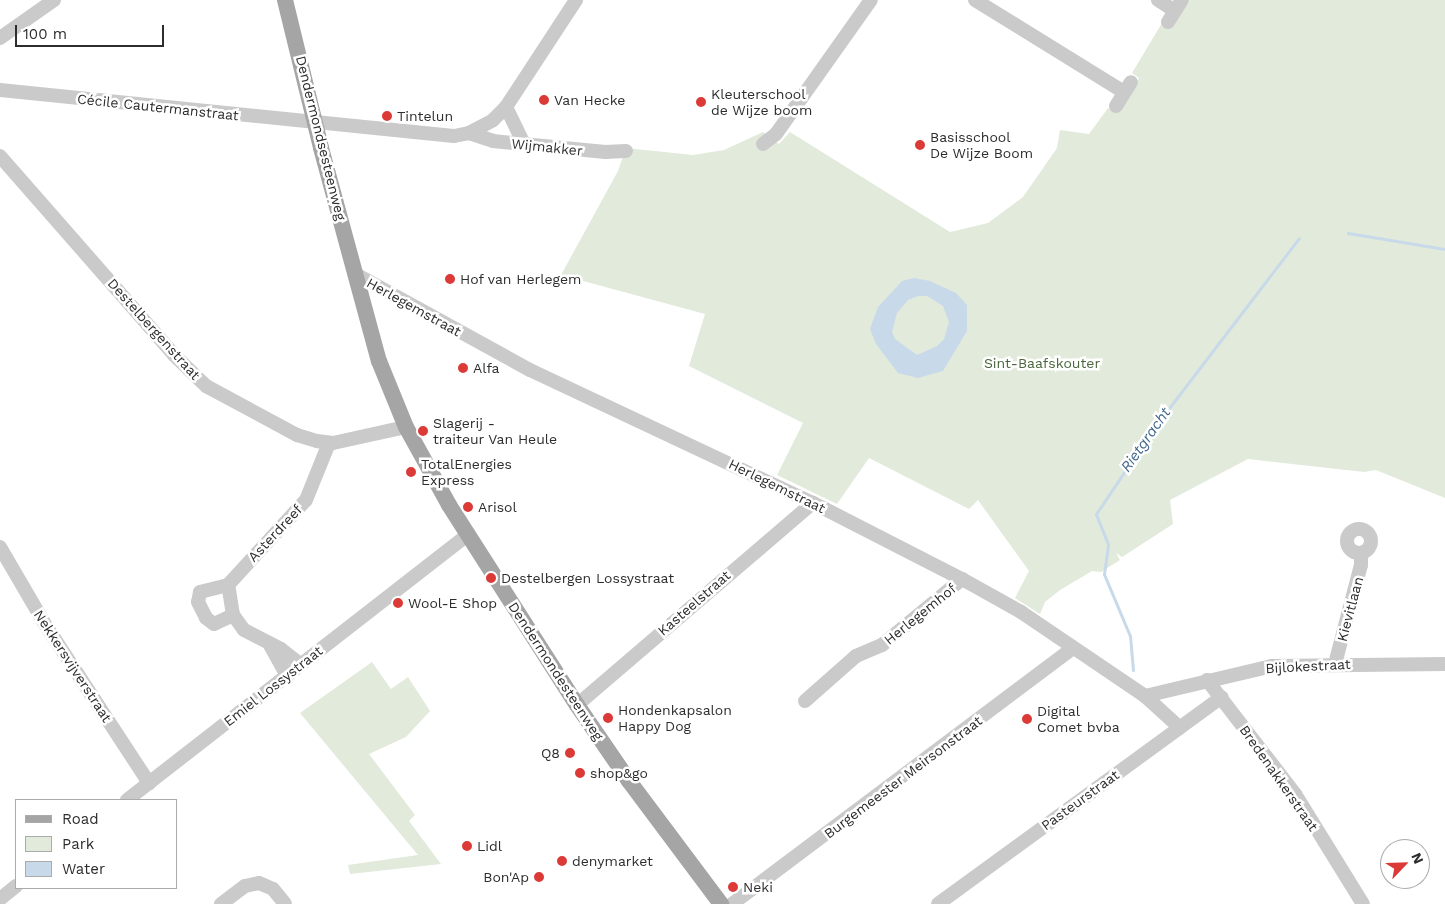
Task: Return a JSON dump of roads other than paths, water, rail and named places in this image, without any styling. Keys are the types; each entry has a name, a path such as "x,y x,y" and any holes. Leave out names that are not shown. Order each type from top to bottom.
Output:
{"main road":[{"name":"Dendermondsesteenweg","path":"285,0 379,362 406,427"},
{"name":"Dendermondesteenweg","path":"406,427 424,462 468,534 577,705 722,903"}],"street":[{"path":"0,38 54,0"},
{"path":"469,134 493,120 506,107 576,0"},
{"path":"764,144 776,134 870,0"},
{"path":"975,0 1128,87 1116,106"},
{"path":"1158,0 1175,11"},
{"name":"Cécile Cautermanstraat","path":"0,90 454,136 469,134"},
{"path":"506,107 524,144"},
{"name":"Wijmakker","path":"469,134 493,142 605,152 626,151"},
{"name":"Destelbergenstraat","path":"0,156 174,355 206,386 297,434 323,442"},
{"name":"Herlegemstraat","path":"357,275 530,370 813,503 962,579 1021,612 1072,649 1145,696 1180,728"},
{"path":"323,442 406,427"},
{"name":"Asterdreef","path":"228,585 306,500 315,476 323,442"},
{"name":"Kasteelstraat","path":"577,705 813,503"},
{"name":"Emiel Lossystraat","path":"127,799 468,534"},
{"name":"Nekkersvijverstraat","path":"0,547 43,621 149,783"},
{"name":"Kievitlaan","path":"1335,664 1361,565 1361,554"},
{"name":"Herlegemhof","path":"805,701 856,656 882,645 962,579"},
{"path":"233,615 214,624 206,618 198,602 200,592 228,585 233,615 244,630 281,649 300,664"},
{"path":"270,645 287,676"},
{"name":"Burgemeester Meirsonstraat","path":"722,903 1072,649"},
{"name":"Bijlokestraat","path":"1145,696 1272,666 1445,664"},
{"name":"Bredenakkerstraat","path":"1207,680 1295,794 1363,904"},
{"name":"Pasteurstraat","path":"938,904 1222,697"},
{"path":"221,904 245,886 259,883 273,888 285,904"},
{"path":"0,899 15,887"}],"water":[{"path":"914,278 930,281 956,293 967,305 967,331 943,371 918,378 898,373 876,344 870,329 878,307 902,281","holes":["918,296 927,296 943,306 949,322 944,339 937,346 917,355 895,339 892,332 897,313 908,300"]}],"waterway":[{"path":"1348,233 1445,249"},
{"name":"Rietgracht","path":"1133,670 1130,636 1104,574 1108,544 1096,514 1153,429 1299,238"}],"place":[{"name":"Van Hecke","path":"544,100"},
{"name":"Kleuterschool de Wijze boom","path":"701,102"},
{"name":"Tintelun","path":"387,116"},
{"name":"Basisschool De Wijze Boom","path":"920,145"},
{"name":"Hof van Herlegem","path":"450,279"},
{"name":"Alfa","path":"463,368"},
{"name":"Slagerij - traiteur Van Heule","path":"423,431"},
{"name":"TotalEnergies Express","path":"411,472"},
{"name":"Arisol","path":"468,507"},
{"name":"Destelbergen Lossystraat","path":"491,578"},
{"name":"Wool-E Shop","path":"398,603"},
{"name":"Hondenkapsalon Happy Dog","path":"608,718"},
{"name":"Digital Comet bvba","path":"1027,719"},
{"name":"Q8","path":"570,753"},
{"name":"shop&go","path":"580,773"},
{"name":"Lidl","path":"467,846"},
{"name":"denymarket","path":"562,861"},
{"name":"Bon'Ap","path":"539,877"},
{"name":"Neki","path":"733,887"}],"park label":[{"name":"Sint-Baafskouter","path":"1042,363"}]}
